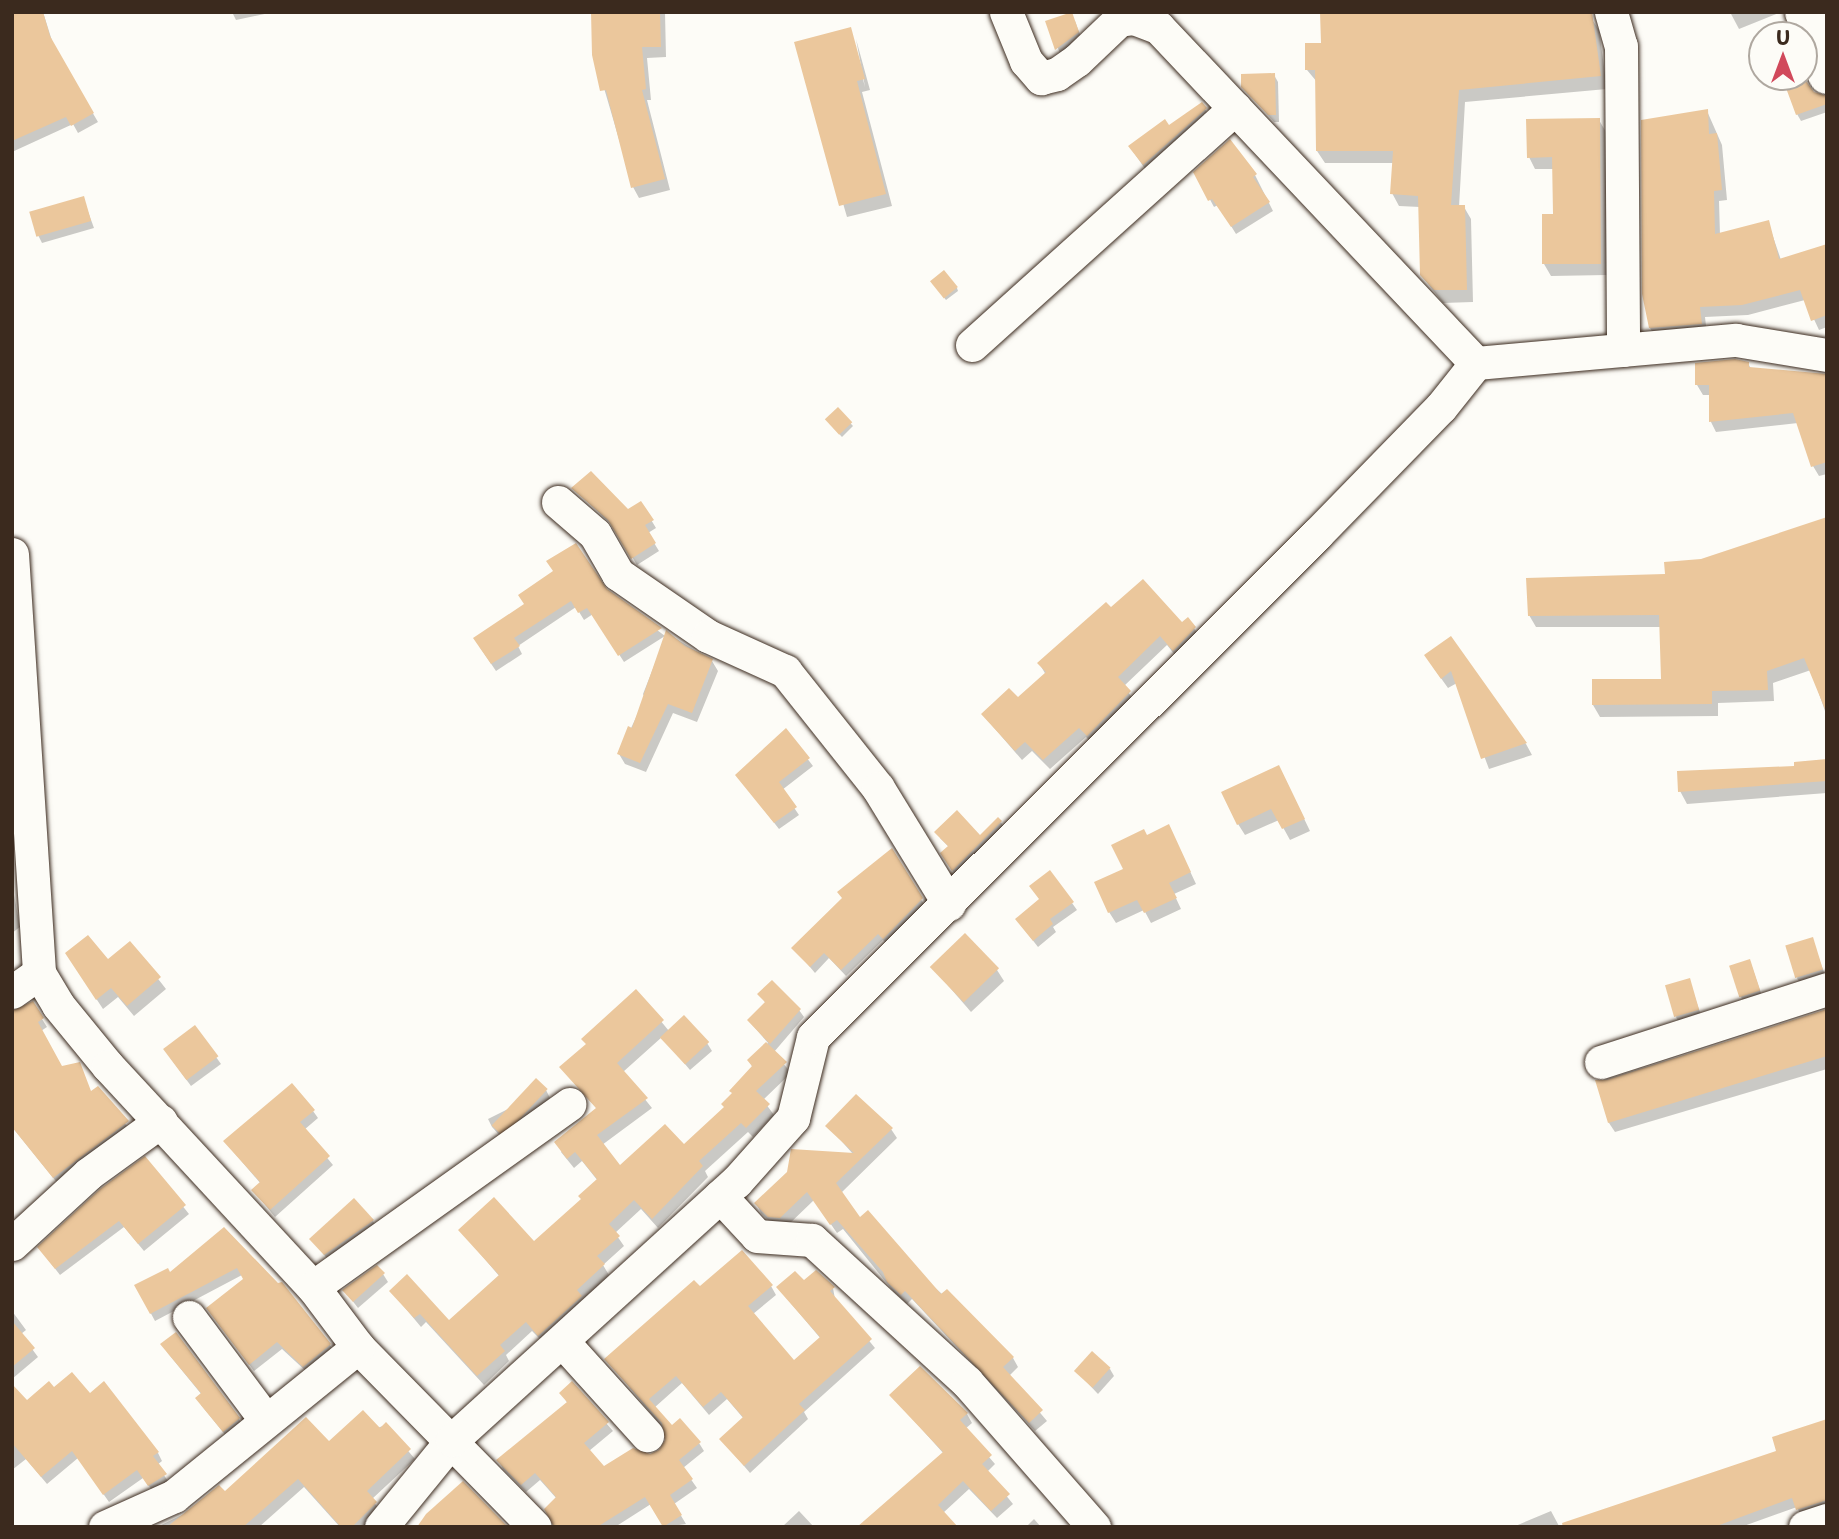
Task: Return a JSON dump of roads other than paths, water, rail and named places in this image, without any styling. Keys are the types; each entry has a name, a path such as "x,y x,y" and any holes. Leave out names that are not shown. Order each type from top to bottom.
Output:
{"highway":[{"path":"1804,12 1827,75"}],"street":[{"path":"1006,12 1026,61 1041,78 1050,77 1077,60 1112,24 1134,18 1158,27 1476,363"},
{"path":"1611,12 1621,46 1623,350"},
{"path":"972,345 1235,108"},
{"path":"381,1527 452,1440 720,1196 793,1118 813,1037 949,904 1112,734 1441,407 1476,363 1736,340 1827,355"},
{"path":"558,502 594,534 618,574 708,636 785,671 878,788 949,904"},
{"path":"12,554 26,983 83,1035 313,1287 358,1347 535,1527"},
{"path":"1601,1062 1827,989"},
{"path":"313,1287 570,1104"},
{"path":"12,1244 88,1174 161,1121"},
{"path":"720,1196 757,1236 812,1240 967,1382 1094,1527"},
{"path":"189,1317 265,1419"},
{"path":"562,1341 647,1435"},
{"path":"105,1527 174,1496 265,1419 358,1347"},
{"path":"1805,1527 1827,1520"}]}
